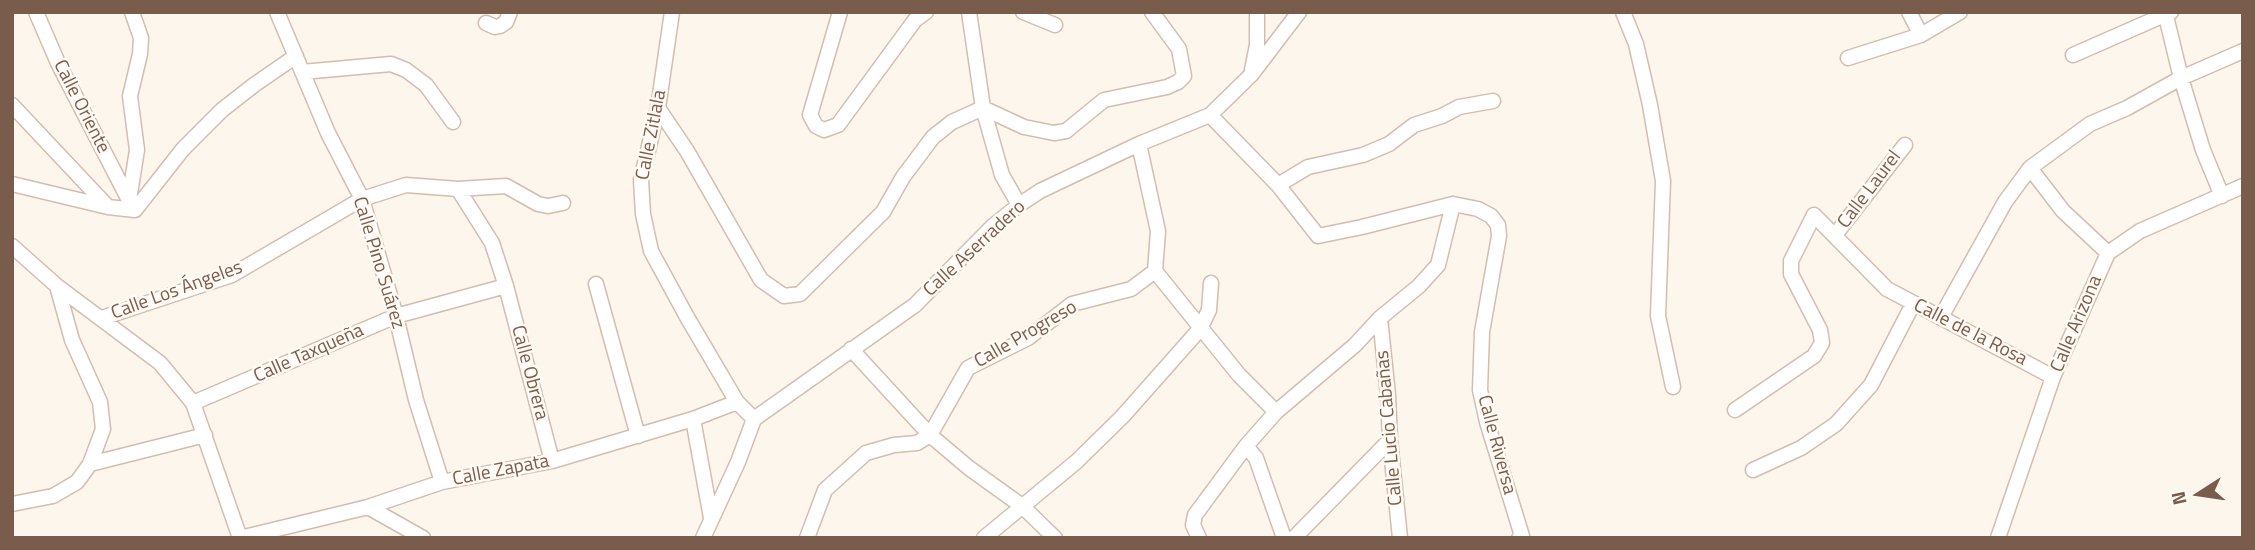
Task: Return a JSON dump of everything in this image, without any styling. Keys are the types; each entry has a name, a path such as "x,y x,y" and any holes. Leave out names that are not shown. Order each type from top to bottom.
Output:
{"street":[{"name":"Calle Oriente","path":"36,12 58,63 132,205"},
{"path":"132,12 141,38 130,96 137,150 132,205"},
{"name":"Calle Pino Suárez","path":"277,12 328,133 362,199 396,316 416,400 442,482"},
{"path":"484,16 495,27 506,22 510,12"},
{"name":"Calle Zitlala","path":"671,12 658,108 641,180 643,214 651,251 737,402"},
{"path":"840,12 810,115 816,126 824,130 838,125 915,20 926,12"},
{"path":"969,12 983,108 1002,176 1019,205"},
{"path":"1023,12 1055,25"},
{"path":"658,108 687,151 761,280 784,296 800,294 883,212 903,177 933,137 952,122 983,108 1024,127 1054,133 1066,131 1104,100 1167,87 1178,82 1184,76 1179,49 1152,12"},
{"path":"1251,75 1257,45 1256,12"},
{"name":"Calle Aserradero","path":"754,419 915,305 993,226 1040,191 1139,144 1210,115 1251,75 1299,12"},
{"path":"1623,12 1636,44 1648,93 1662,181 1658,316 1672,387"},
{"path":"1909,12 1922,35"},
{"path":"1848,58 1922,35 1960,12"},
{"path":"2073,55 2168,13 2181,78 2203,150 2222,196"},
{"path":"1941,317 2005,202 2030,168 2090,124 2127,108 2181,78 2243,51"},
{"path":"12,184 108,207 132,205 222,110 296,56"},
{"path":"302,72 391,64 406,70 426,85 453,122"},
{"path":"1278,185 1308,167 1363,155 1389,144 1414,125 1460,107 1493,101"},
{"path":"12,105 108,207"},
{"path":"1199,538 1194,525 1195,515 1246,446 1276,412 1355,345 1438,265 1453,204 1318,236 1278,185 1210,115"},
{"path":"1139,144 1158,231 1155,271 1239,375 1276,412"},
{"name":"Calle Laurel","path":"1836,235 1905,145"},
{"path":"2030,168 2063,211 2108,253"},
{"name":"Calle Los Ángeles","path":"102,318 232,275 362,199 406,185 458,189 506,186 538,204 548,206 563,203"},
{"name":"Calle Arizona","path":"1998,538 2053,377 2108,253 2140,231 2243,186"},
{"name":"Calle Obrera","path":"458,189 492,243 552,461"},
{"name":"Calle Riversa","path":"1453,204 1478,209 1491,216 1498,225 1499,236 1482,332 1480,390 1487,422 1522,536 1519,538"},
{"name":"Calle de la Rosa","path":"1735,410 1814,356 1822,343 1820,330 1791,274 1791,261 1814,215 1887,289 2053,377"},
{"path":"12,246 57,286 160,363 193,403 240,538"},
{"name":"Calle Progreso","path":"930,435 968,368 1028,338 1072,304 1130,289 1155,271"},
{"path":"984,538 1076,462 1122,417 1200,329 1209,310 1211,283"},
{"path":"596,284 638,436"},
{"path":"12,504 53,496 77,482 90,464 103,429 100,402 72,340 57,286"},
{"name":"Calle Taxqueña","path":"193,403 396,316 506,286"},
{"path":"1753,470 1801,448 1836,424 1871,385 1913,304"},
{"name":"Calle Lucio Cabañas","path":"1380,318 1400,538"},
{"path":"851,349 930,435 969,468 1022,506 1055,538"},
{"path":"703,538 738,462 754,419 737,402"},
{"name":"Calle Zapata","path":"240,538 369,507 442,482 552,461 694,419 737,402"},
{"path":"694,419 711,518"},
{"path":"90,464 205,435"},
{"path":"807,538 825,490 866,453 894,445 916,443 930,435"},
{"path":"1294,538 1390,440"},
{"path":"1246,446 1256,458 1284,538"},
{"path":"369,507 423,538"}]}
